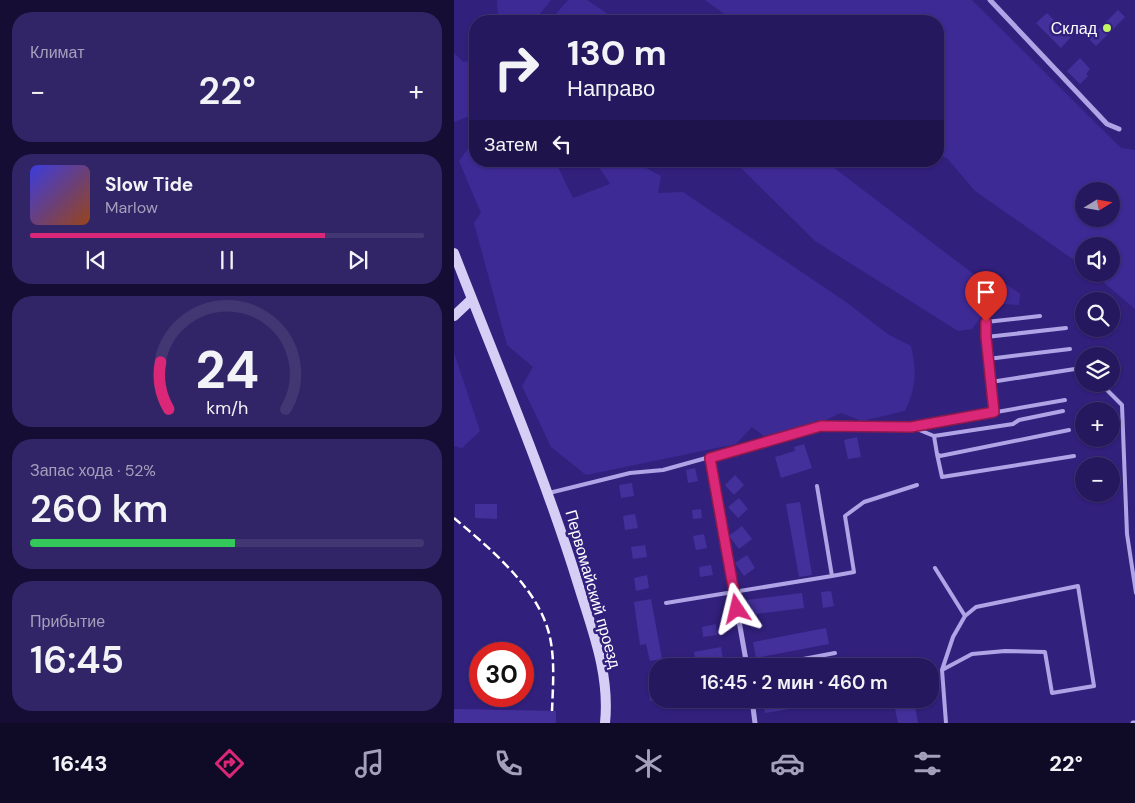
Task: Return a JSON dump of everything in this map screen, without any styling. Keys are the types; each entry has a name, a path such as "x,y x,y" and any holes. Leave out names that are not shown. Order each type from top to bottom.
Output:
{"main road":[{"name":"Первомайский проезд","path":"454,253 549,493 603,666 606,707 605,723"},
{"path":"454,316 472,299"}],"street":[{"path":"990,0 1107,124 1119,129"},
{"path":"710,458 746,658"},
{"path":"753,708 755,723"}],"lane":[{"path":"994,412 986,322 1040,316"},
{"path":"986,337 1066,328"},
{"path":"988,359 1070,349"},
{"path":"991,382 1075,369"},
{"path":"1109,392 1122,406 1127,534 1135,593"},
{"path":"549,493 630,473 663,470 821,426 911,427 1065,400"},
{"path":"911,427 934,436 1013,424 1019,420 1063,411"},
{"path":"937,454 940,456 1069,430"},
{"path":"934,436 942,477 1074,456"},
{"path":"666,603 734,590 854,572 845,516 864,502 917,485"},
{"path":"817,486 832,576"},
{"path":"935,568 965,616"},
{"path":"942,670 972,654 1005,651 1045,652 1052,693 1094,686 1078,586 976,606 965,616 953,637 942,670 946,723"},
{"path":"809,658 836,653"}],"shaded area":[{"path":"497,0 551,0 540,14 547,15 498,15"},
{"path":"568,0 587,0 610,15 555,15"},
{"path":"705,0 972,0 1121,148 1135,150 1135,309 1120,296 1120,292 1115,292 1103,282 1120,282 1120,237 1075,237 1075,261 975,191 947,158 944,157 944,15 726,15"},
{"path":"454,53 463,62 469,61 469,116 454,122"},
{"path":"469,147 469,167 558,167 573,198 610,184 599,167 644,167 661,176 658,193 683,192 846,302 889,335 911,346 915,372 913,387 905,411 862,421 841,413 806,429 764,436 752,427 736,444 586,475 551,447 522,386 533,367 507,345 474,223 481,213 459,161"},
{"path":"740,167 833,167 984,282 998,278 1020,294 1019,305 991,303 972,329 958,331 815,241"},
{"path":"454,353 480,431 462,448 454,446"}],"building":[{"name":"Склад","path":"1118,10 1125,17 1096,46 1089,39"},
{"path":"1047,13 1071,37 1061,48 1036,23"},
{"path":"1080,58 1090,69 1086,74 1088,76 1080,84 1067,71"},
{"path":"857,437 861,457 848,459 844,440"},
{"path":"804,444 812,468 781,478 775,457 795,451 794,447"},
{"path":"695,468 698,481 688,483 686,470"},
{"path":"735,475 744,485 734,495 725,485"},
{"path":"632,483 634,496 621,498 619,485"},
{"path":"739,498 748,509 738,518 728,507"},
{"path":"800,502 812,575 799,577 786,504"},
{"path":"475,504 497,504 497,519 475,518"},
{"path":"701,509 702,518 693,519 692,510"},
{"path":"635,514 638,528 625,530 623,516"},
{"path":"742,526 752,539 739,549 729,536"},
{"path":"704,534 707,548 696,550 693,536"},
{"path":"645,545 647,557 633,559 631,547"},
{"path":"747,555 755,568 744,576 735,563"},
{"path":"711,565 713,575 700,577 699,567"},
{"path":"647,575 649,588 636,591 634,578"},
{"path":"831,591 834,606 823,608 821,592"},
{"path":"802,593 804,608 747,615 745,600"},
{"path":"651,599 662,658 649,658 646,644 640,645 634,602"},
{"path":"716,624 717,635 703,637 702,627"},
{"path":"826,628 829,644 756,658 753,642"},
{"path":"721,647 723,658 695,658 694,652"},
{"path":"764,708 796,708 765,713"},
{"path":"915,708 918,723 898,723 895,709"},
{"path":"454,709 556,711 556,723 454,723"}],"railway":[{"path":"454,518 507,566 519,579 539,609 546,624 551,645 553,667 552,711"}],"place":[{"name":"Склад","path":"1107,28"}],"route":[{"path":"737,609 710,458 821,426 911,427 994,412 986,322"}]}
